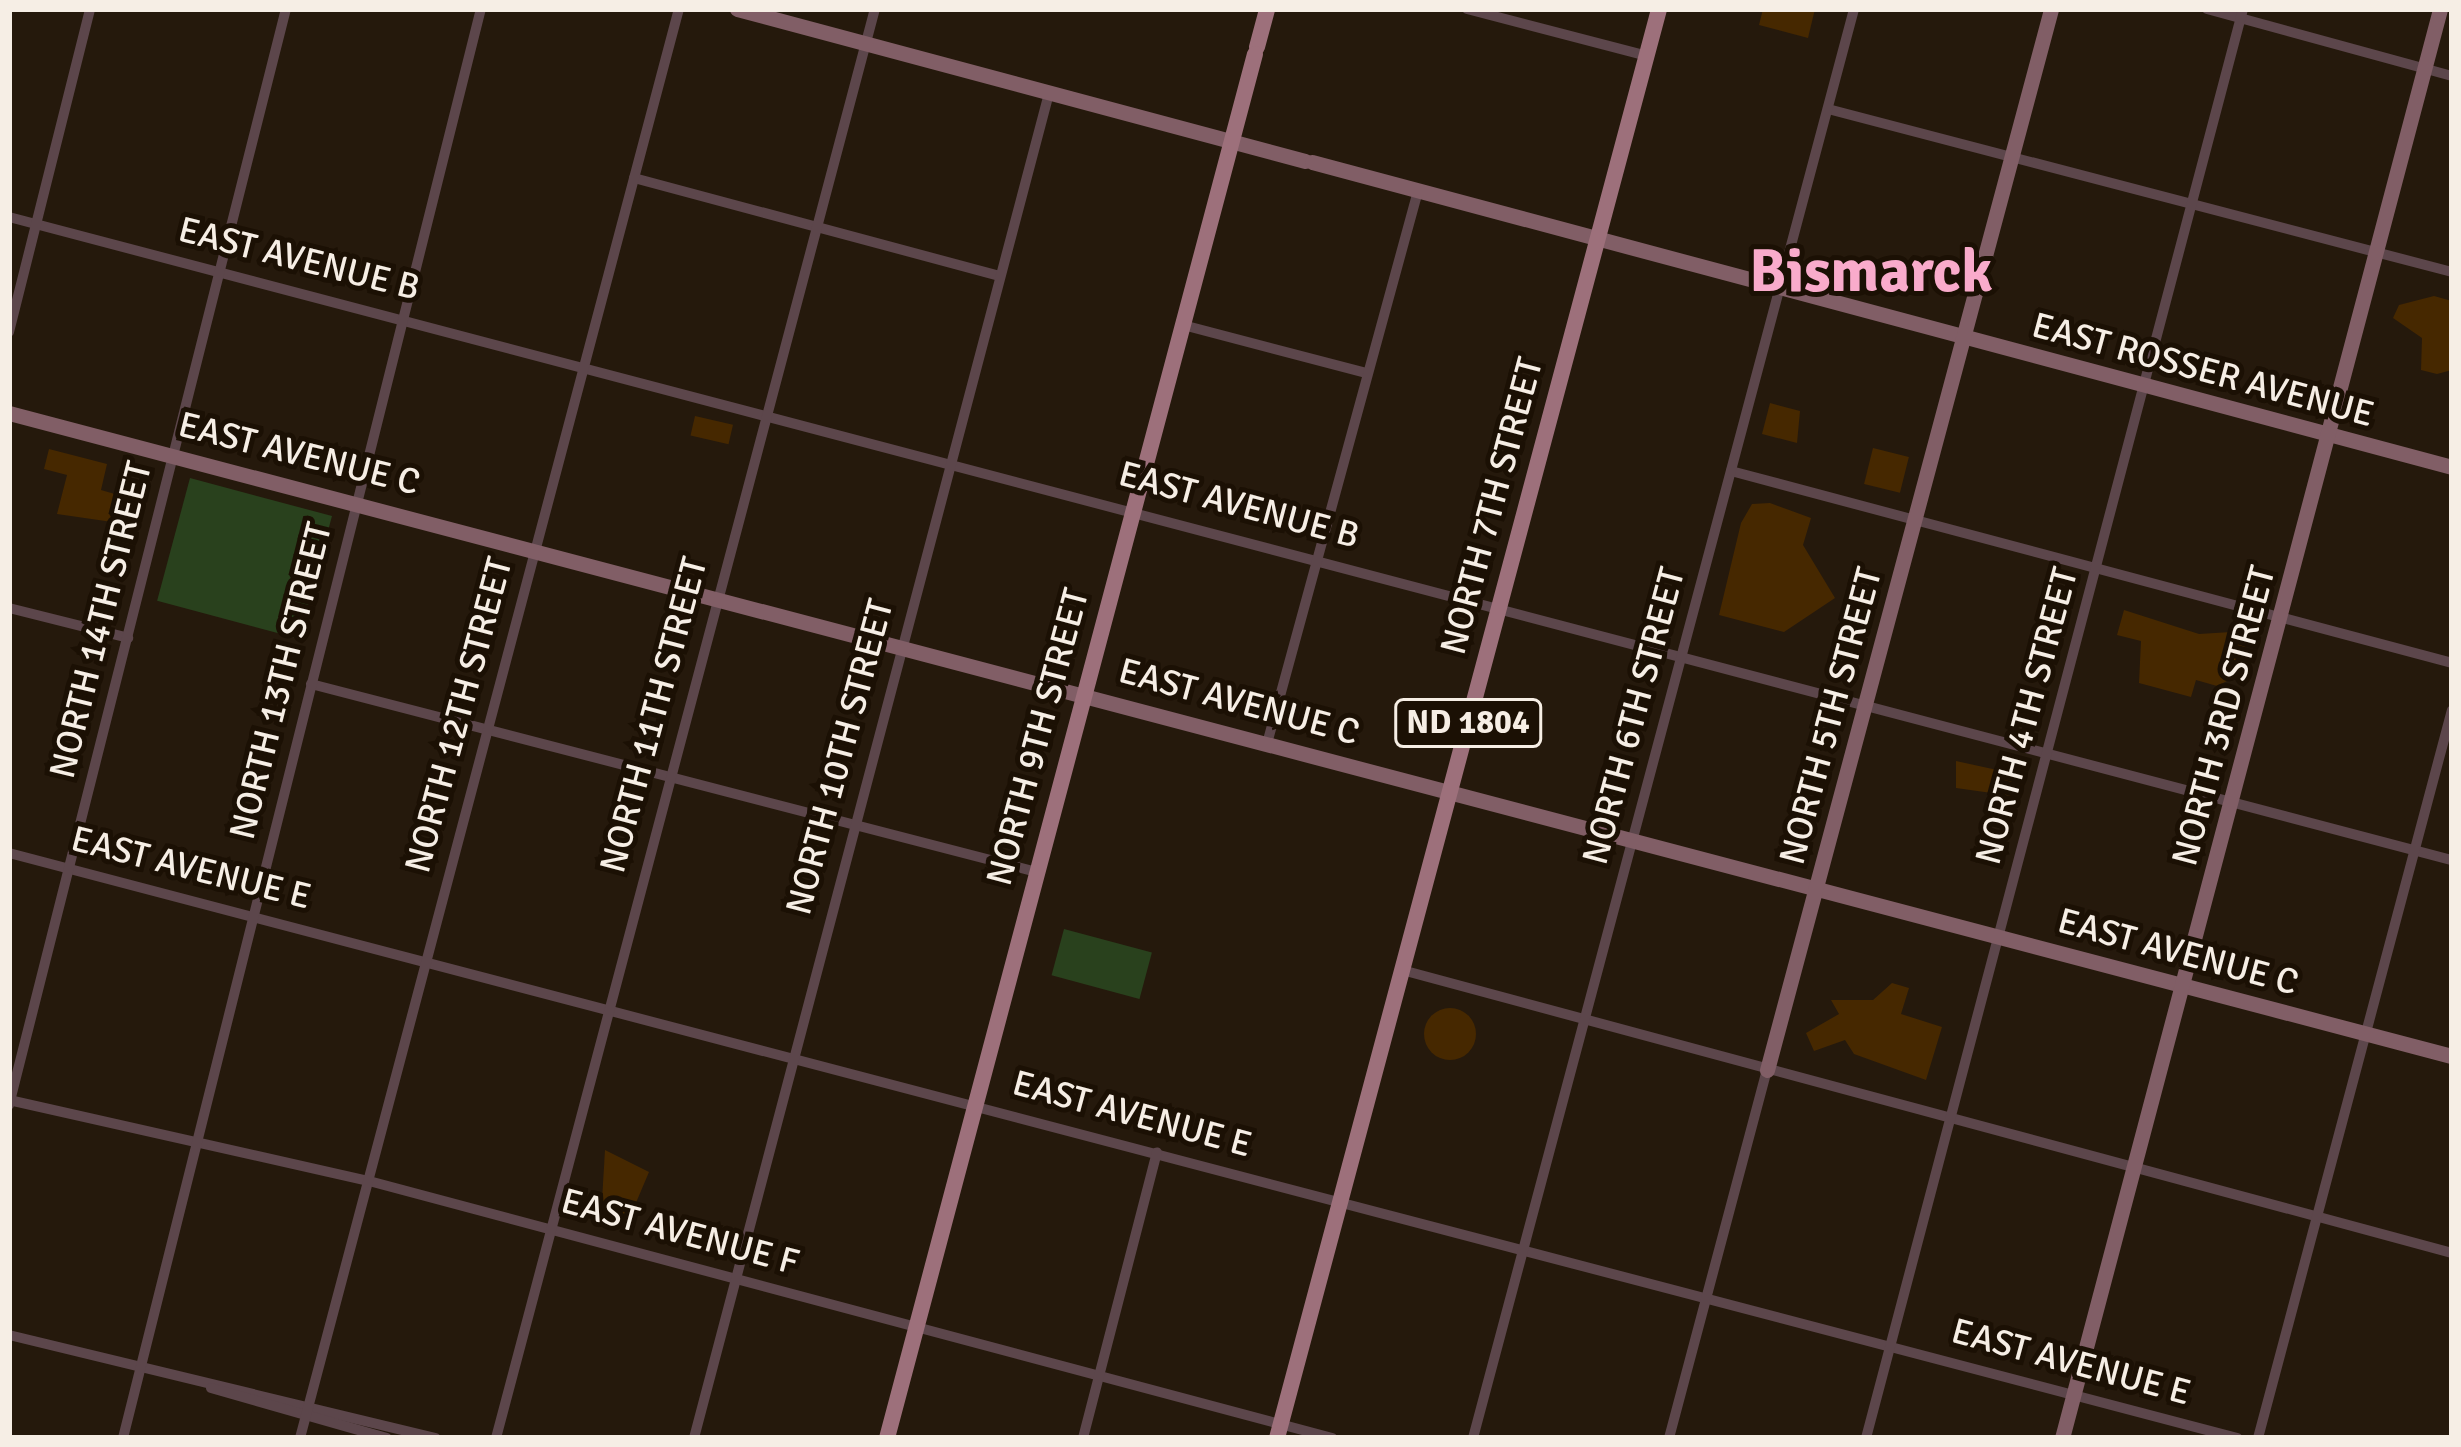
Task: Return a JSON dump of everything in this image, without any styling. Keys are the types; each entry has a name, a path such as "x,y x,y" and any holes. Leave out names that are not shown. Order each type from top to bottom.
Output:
{"main road":[{"name":"NORTH 9TH STREET","path":"887,1438 1268,9"},
{"name":"NORTH 7TH STREET","path":"1279,1431 1660,9"}],"street":[{"path":"9,332 90,9"},
{"name":"NORTH 14TH STREET","path":"10,1102 286,9"},
{"name":"NORTH 13TH STREET","path":"123,1438 481,9"},
{"name":"NORTH 12TH STREET","path":"300,1438 679,9"},
{"name":"EAST ROSSER AVENUE","path":"736,9 2452,467"},
{"name":"NORTH 11TH STREET","path":"496,1438 875,9"},
{"path":"1467,9 1647,56"},
{"name":"NORTH 6TH STREET","path":"1473,1438 1854,9"},
{"name":"NORTH 5TH STREET","path":"1669,1438 2051,9"},
{"path":"2207,9 2242,13 2452,76"},
{"name":"NORTH 3RD STREET","path":"2062,1438 2440,9"},
{"name":"NORTH 4TH STREET","path":"1866,1438 2242,13"},
{"name":"NORTH 10TH STREET","path":"694,1438 733,1275 1049,93"},
{"path":"1828,109 2452,272"},
{"path":"634,178 1000,276"},
{"path":"1268,740 1418,191"},
{"name":"EAST AVENUE B","path":"9,218 767,410 2452,860"},
{"path":"1183,325 1366,373"},
{"name":"EAST AVENUE C","path":"9,412 719,594 2452,1056"},
{"path":"1731,472 2452,663"},
{"path":"9,608 128,638"},
{"path":"311,684 1037,872"},
{"path":"2258,1438 2452,710"},
{"name":"EAST AVENUE E","path":"9,854 426,956 2237,1438"},
{"path":"1402,970 2452,1253"},
{"name":"EAST AVENUE F","path":"10,1102 195,1147 369,1181 733,1275 1279,1431 1332,1438"},
{"path":"1083,1438 1157,1152"},
{"path":"9,1335 307,1411 436,1438"},
{"path":"307,1411 387,1438"}],"green space":[{"path":"190,478 332,516 299,639 157,601"},
{"path":"1064,929 1152,953 1139,999 1052,975"}],"building":[{"path":"1763,9 1815,9 1808,38 1759,25"},
{"path":"2434,296 2452,301 2452,370 2437,374 2421,370 2422,338 2393,318 2399,305"},
{"path":"1770,403 1800,411 1797,443 1762,434"},
{"path":"695,416 733,425 729,444 691,435"},
{"path":"1873,448 1909,457 1900,493 1864,484"},
{"path":"49,449 107,464 101,490 132,499 126,524 57,514 67,475 44,469"},
{"path":"1770,503 1811,518 1803,545 1835,598 1784,632 1719,615 1741,523 1752,504"},
{"path":"2124,610 2199,634 2231,632 2249,651 2243,673 2217,686 2196,680 2191,697 2139,683 2141,641 2117,635"},
{"path":"1956,761 2011,773 2013,796 1956,788"},
{"path":"1892,983 1909,988 1901,1014 1942,1027 1926,1080 1854,1054 1845,1040 1814,1051 1806,1033 1839,1014 1831,1000 1873,1000"},
{"path":"1450,1008 1468,1016 1476,1034 1468,1052 1450,1060 1432,1052 1424,1034 1432,1016"},
{"path":"605,1150 649,1172 627,1224 601,1217"}],"district":[{"name":"Bismarck","path":"1871,272"}]}
